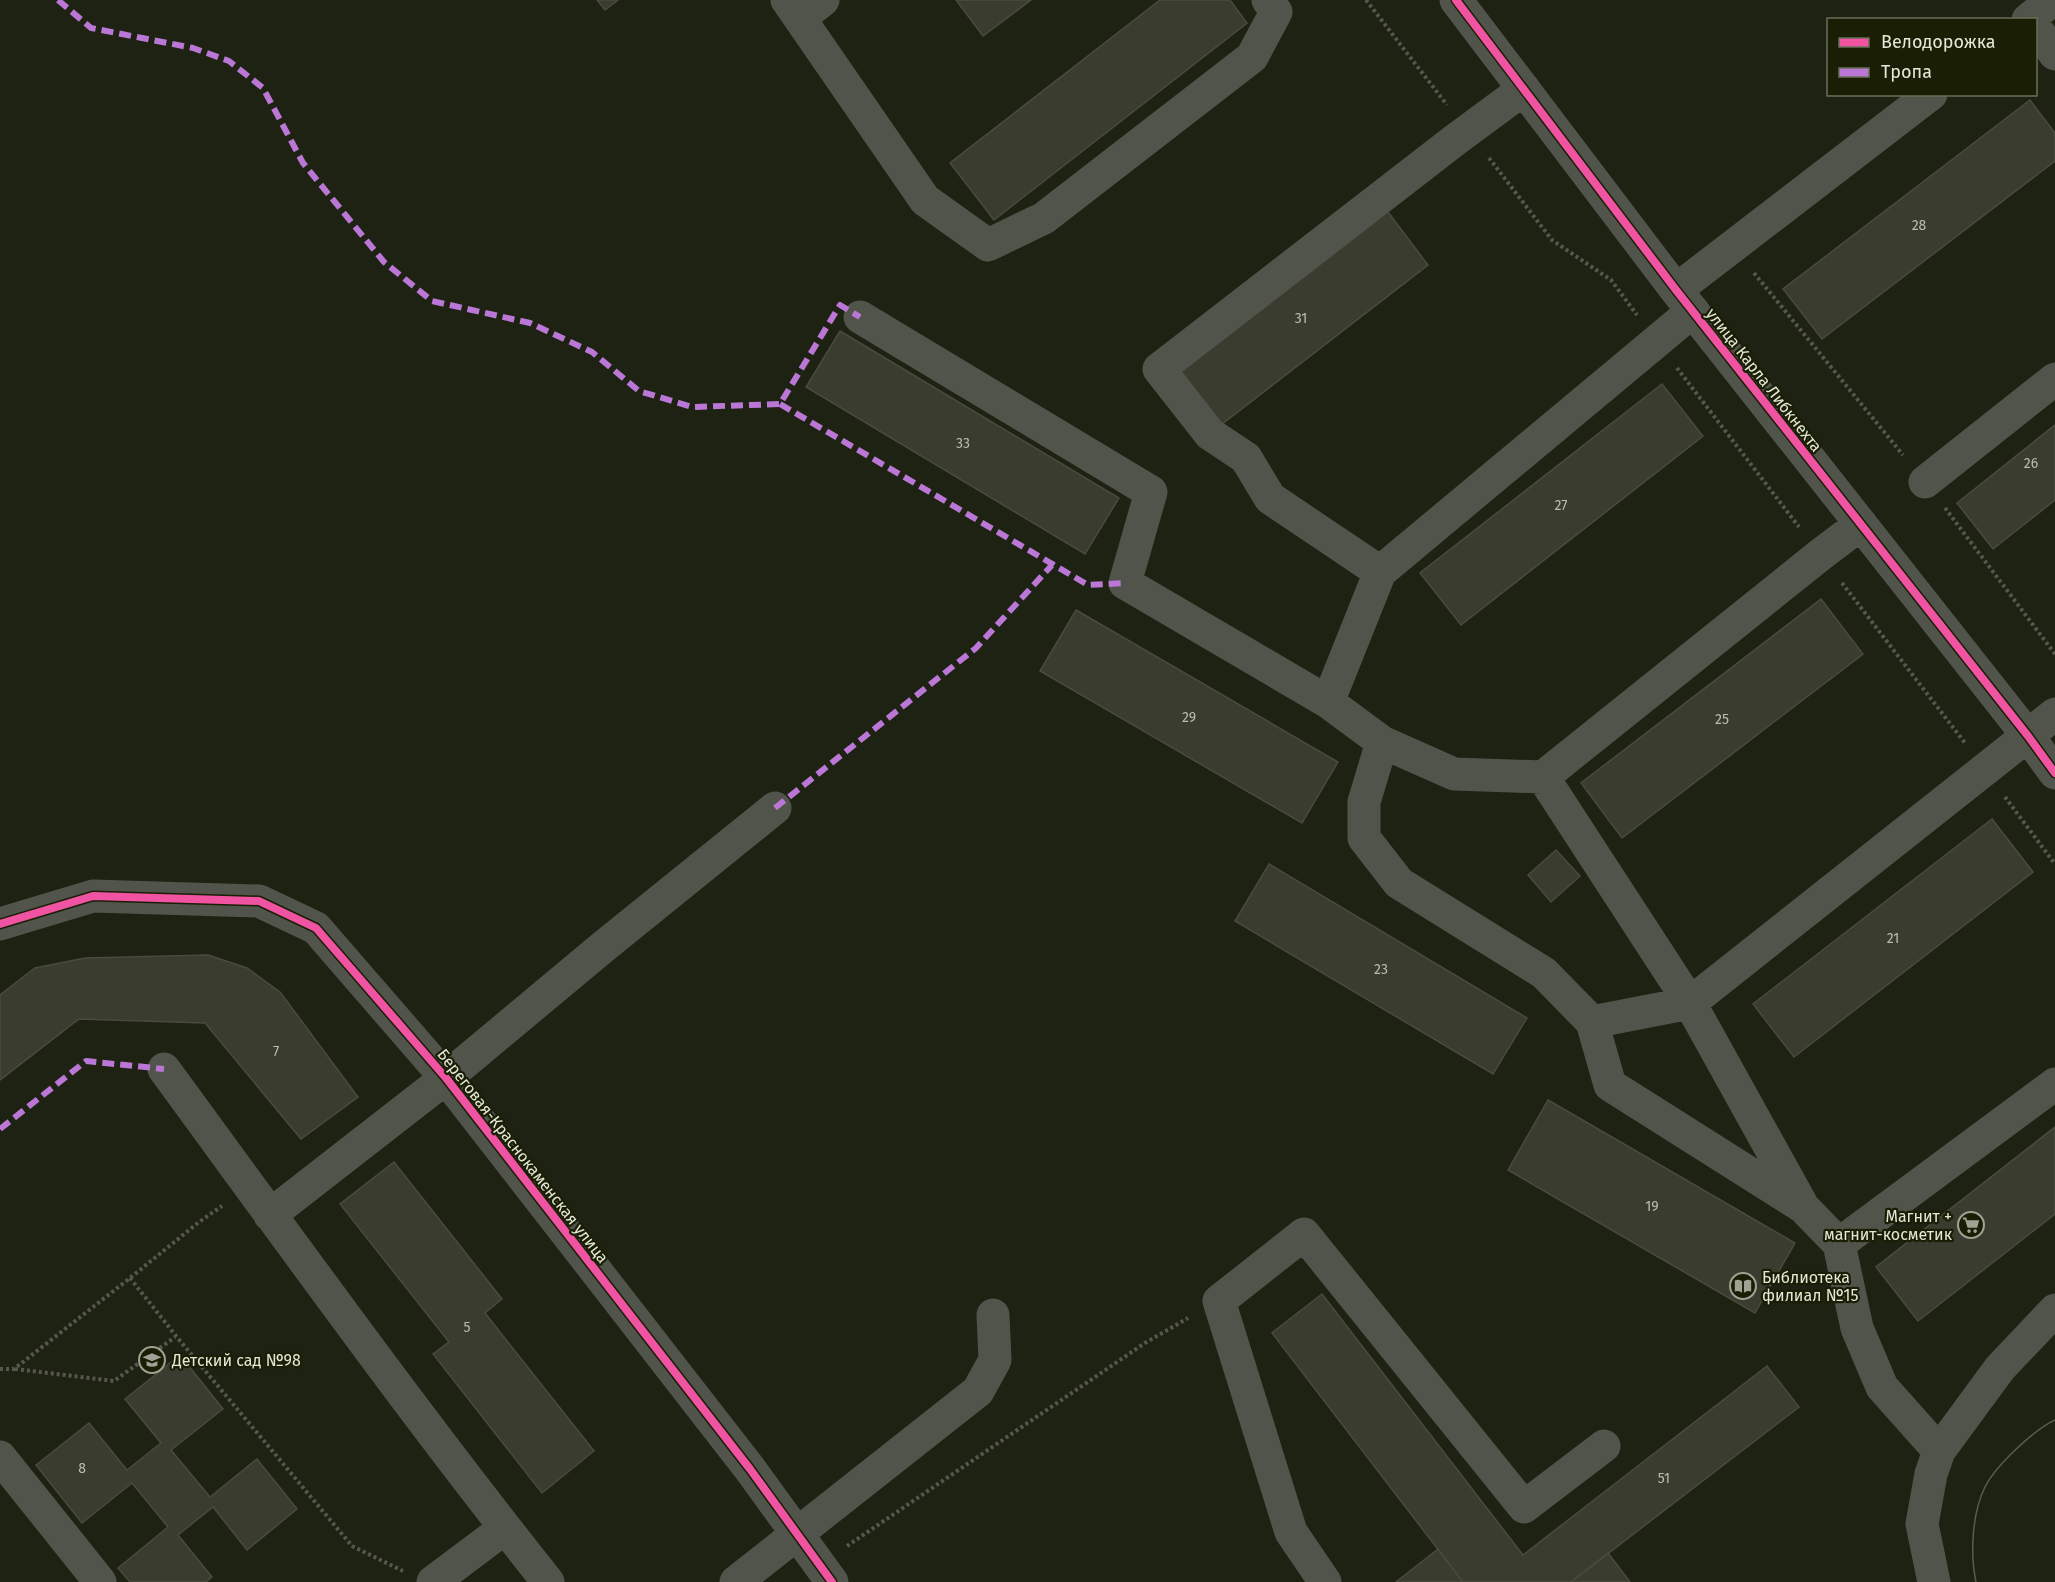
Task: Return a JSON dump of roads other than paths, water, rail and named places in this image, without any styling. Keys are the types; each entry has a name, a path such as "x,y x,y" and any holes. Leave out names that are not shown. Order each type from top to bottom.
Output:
{"street":[{"path":"803,6 869,121 925,200 988,245 1044,218 1252,57 1276,12 1268,0"},
{"name":"улица Карла Либкнехта","path":"1456,0 1685,300 2055,773"},
{"path":"2029,18 2052,0"},
{"path":"2037,30 2055,54"},
{"path":"1380,572 1270,498 1246,458 1210,434 1159,369 1467,130 1524,89"},
{"path":"1328,702 1380,572 1656,341 1685,300 1732,247 1927,96"},
{"path":"860,317 1151,492 1125,583 1328,702 1382,741 1454,774 1543,777 1861,524"},
{"path":"1925,482 2055,379"},
{"path":"1592,1022 1690,1003 2055,714"},
{"path":"1382,741 1364,802 1364,838 1399,883 1544,973 1592,1022 1610,1085 1803,1207 1839,1244 1857,1328 1882,1387 1939,1451"},
{"path":"1543,777 1690,1003 1803,1207"},
{"path":"270,1215 446,1078 610,955 775,808"},
{"name":"Береговая-Краснокаменская улица","path":"0,924 93,896 259,901 316,928 446,1078 750,1469 826,1573"},
{"path":"164,1069 270,1215 548,1582"},
{"path":"1839,1244 2055,1084"},
{"path":"1325,1582 1291,1532 1219,1301 1304,1234 1524,1507 1604,1446"},
{"path":"1934,1582 1922,1524 1931,1474 1939,1451 2000,1368 2055,1310"},
{"path":"736,1582 978,1391 995,1360 993,1315"},
{"path":"0,1457 100,1582"},
{"path":"419,1577 505,1528"}],"tram line":[{"path":"1976,1582 1973,1534 1977,1509 1985,1487 1990,1478 2016,1449 2055,1420"}],"place":[{"name":"Магнит + магнит-косметик","path":"1971,1225"},
{"name":"Библиотека филиал №15","path":"1743,1286"},
{"name":"Детский сад №98","path":"152,1360"}]}
